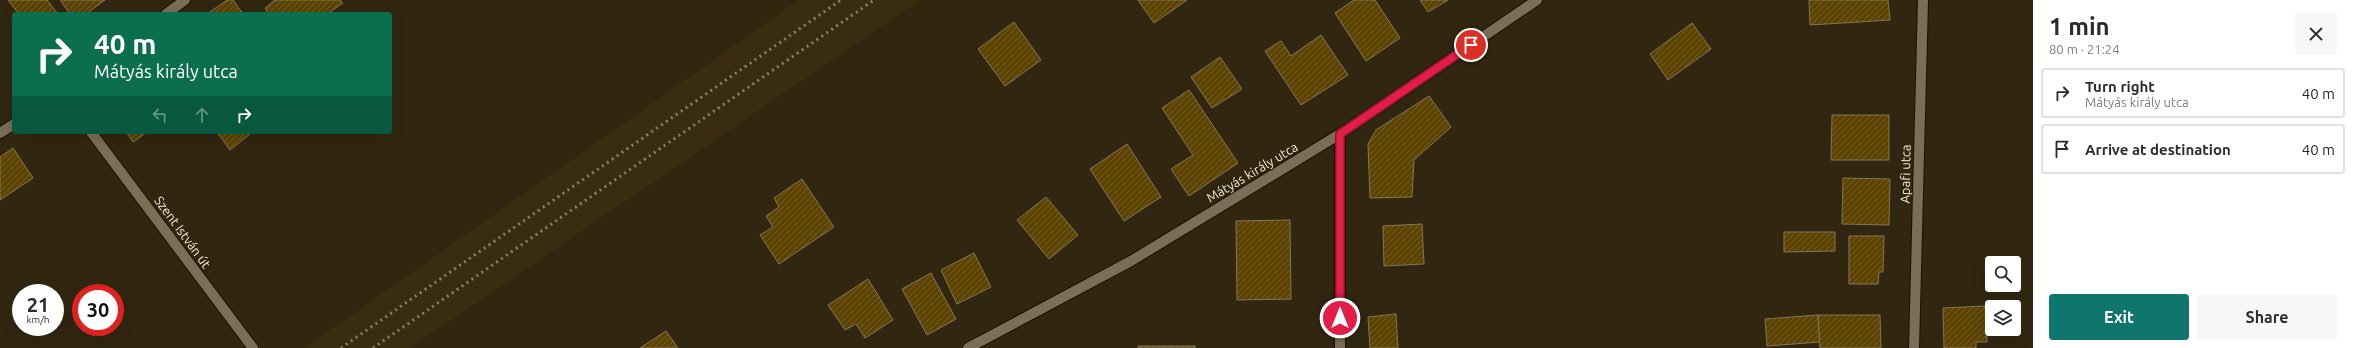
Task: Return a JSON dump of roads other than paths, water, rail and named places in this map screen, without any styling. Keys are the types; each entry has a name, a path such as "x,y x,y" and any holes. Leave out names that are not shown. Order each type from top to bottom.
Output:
{"street":[{"path":"169,12 185,0"},
{"name":"Mátyás király utca","path":"968,348 1131,261 1340,134 1537,0"},
{"name":"Apafi utca","path":"1914,348 1923,0"},
{"path":"0,133 12,125"},
{"name":"Szent István út","path":"92,134 253,348"},
{"path":"1340,134 1340,348"}],"railway":[{"path":"341,348 841,0"},
{"path":"373,348 874,0"}]}
